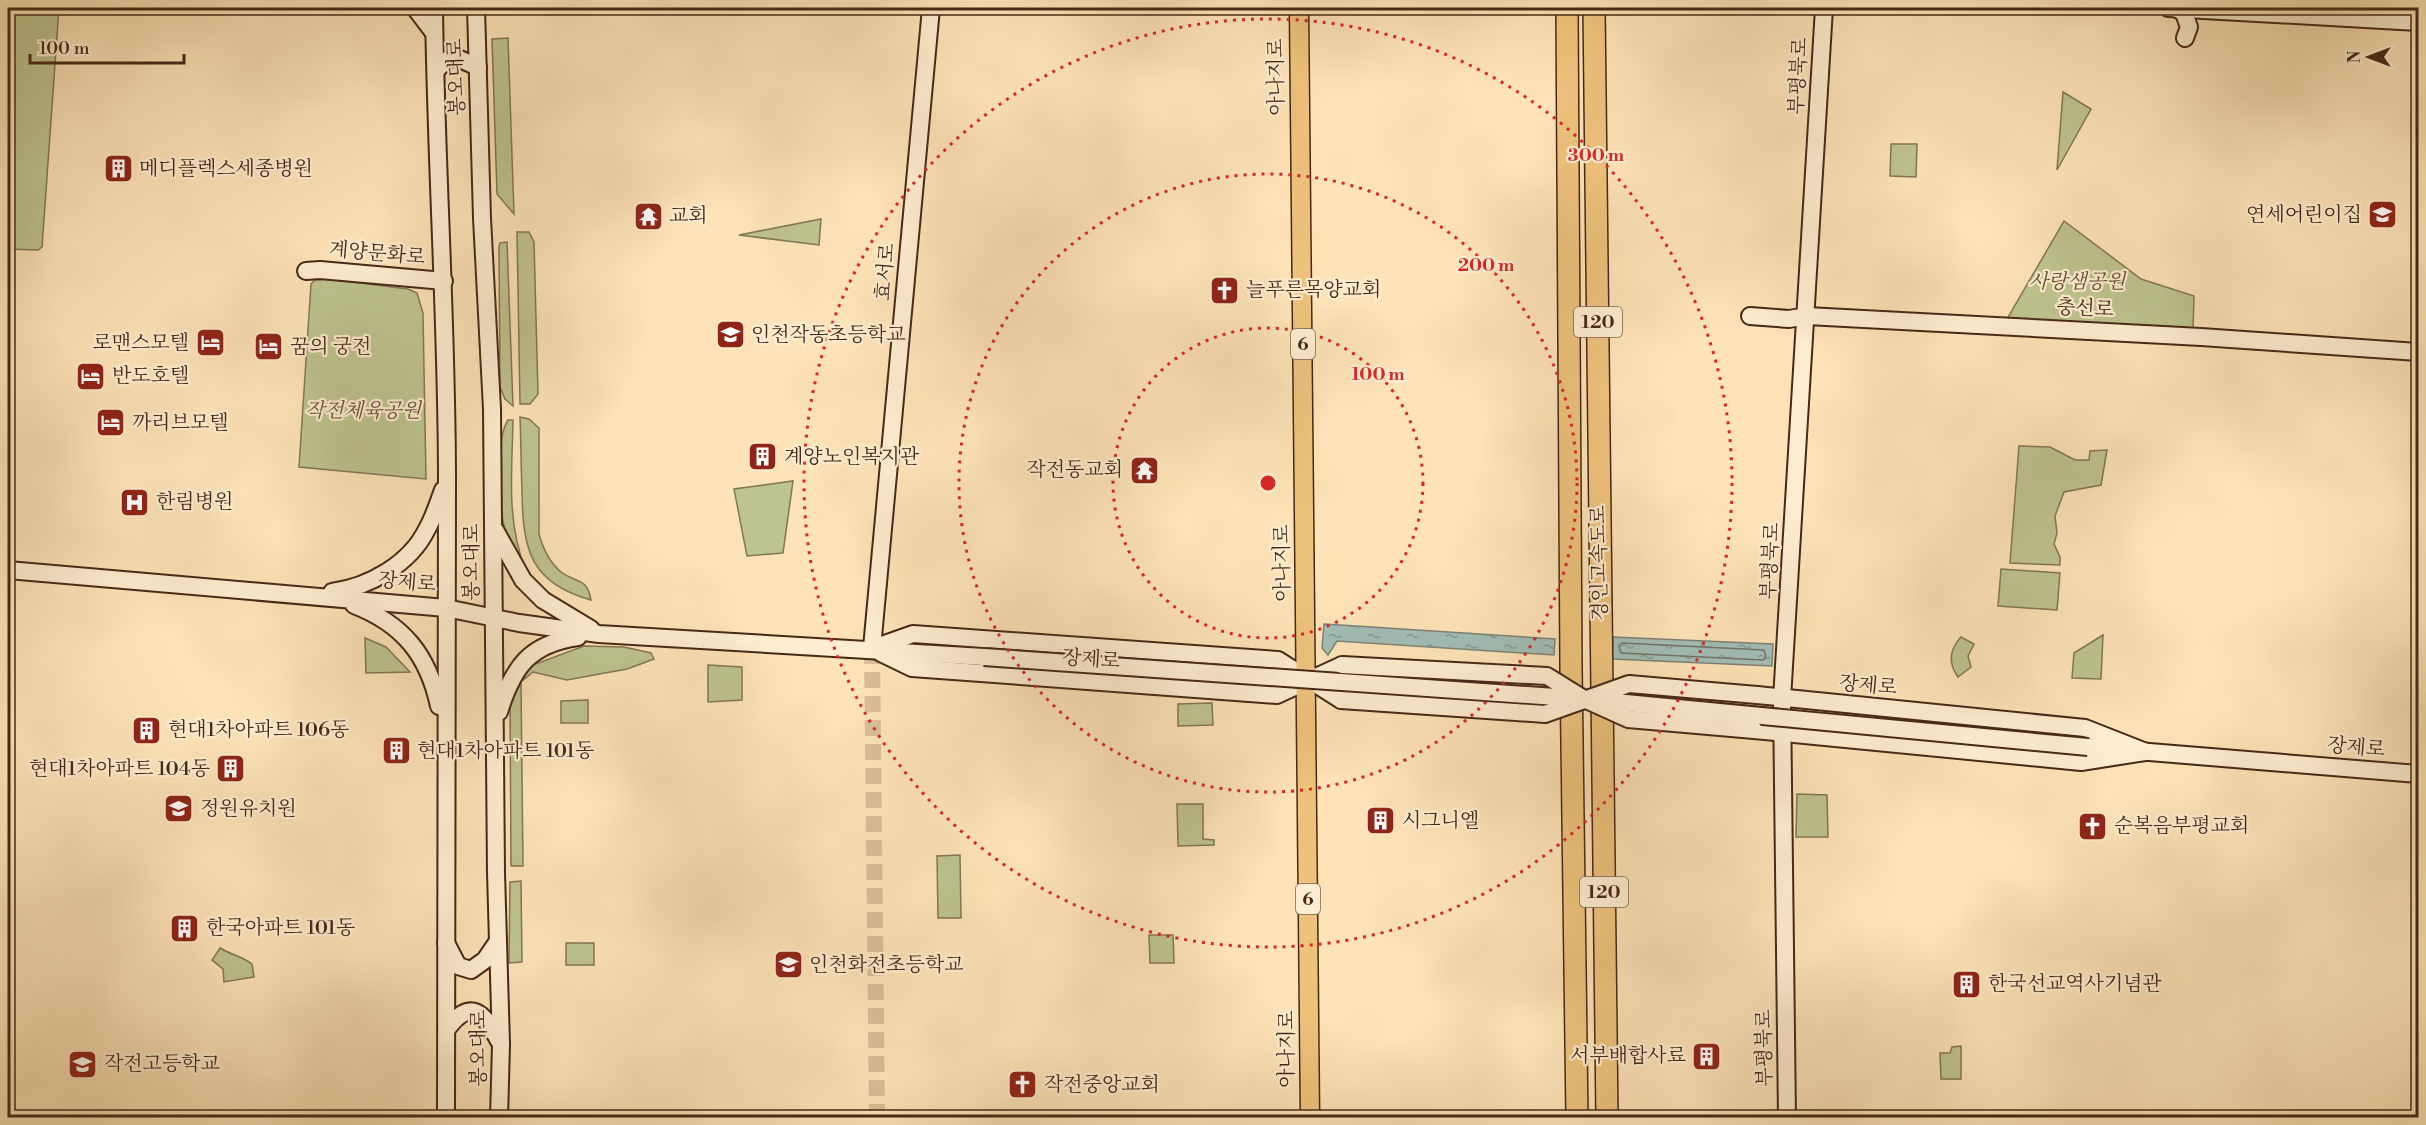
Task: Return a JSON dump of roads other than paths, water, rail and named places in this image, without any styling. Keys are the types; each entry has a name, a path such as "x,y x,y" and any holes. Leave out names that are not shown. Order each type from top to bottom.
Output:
{"highway":[{"name":"경인고속도로","path":"1567,8 1571,668 1577,1118"},
{"name":"경인고속도로","path":"1594,8 1607,1118"}],"main road":[{"path":"415,8 435,35"},
{"name":"봉오대로","path":"434,8 444,281 447,481 444,940 447,1029 446,1118"},
{"name":"봉오대로","path":"476,8 492,409 493,617 501,1044 499,1118"},
{"name":"효서로","path":"872,648 931,8"},
{"name":"아나지로","path":"1299,8 1310,1118"},
{"name":"부평북로","path":"1789,1116 1782,699 1824,8"},
{"path":"2168,8 2251,10 2418,22"},
{"path":"2176,8 2184,13 2189,27 2184,38"},
{"path":"436,70 447,60 455,57 478,67"},
{"name":"계양문화로","path":"306,271 320,270 444,281"},
{"name":"충선로","path":"1750,316 1789,318 1807,315 2179,335 2418,352"},
{"path":"306,595 346,590 383,574 405,558 426,531 447,481"},
{"path":"493,526 523,580 543,600 599,634"},
{"name":"장제로","path":"8,570 446,608 599,634 872,648 1584,699 2088,747 2418,774"},
{"path":"334,597 378,614 413,645 428,667 445,737"},
{"path":"495,726 507,684 527,658 555,640 599,634"},
{"name":"장제로","path":"872,648 913,634 1278,660 1341,700 1545,714 1629,684 2085,728 2146,752"},
{"name":"장제로","path":"872,648 912,668 1278,695 1342,664 1547,676 1584,699 1628,719 2081,762 2146,752"},
{"path":"444,940 458,966 471,970 485,960 498,940"},
{"path":"447,1029 462,1013 478,1012 488,1021 501,1044"}],"water":[{"path":"1324,624 1555,639 1554,655 1337,641 1328,655 1322,648"},
{"path":"1613,637 1773,644 1772,666 1612,659"}],"tunnel":[{"path":"872,648 877,1118"}],"place":[{"name":"메디플렉스세종병원","path":"118,169"},
{"name":"연세어린이집","path":"2383,215"},
{"name":"교회","path":"648,216"},
{"name":"늘푸른목양교회","path":"1225,290"},
{"name":"인천작동초등학교","path":"730,335"},
{"name":"로맨스모텔","path":"210,343"},
{"name":"꿈의 궁전","path":"269,347"},
{"name":"반도호텔","path":"91,376"},
{"name":"까리브모텔","path":"111,423"},
{"name":"계양노인복지관","path":"763,457"},
{"name":"작전동교회","path":"1144,470"},
{"name":"한림병원","path":"135,502"},
{"name":"현대1차아파트 106동","path":"147,730"},
{"name":"현대1차아파트 101동","path":"396,751"},
{"name":"현대1차아파트 104동","path":"231,769"},
{"name":"정원유치원","path":"179,809"},
{"name":"시그니엘","path":"1381,821"},
{"name":"순복음부평교회","path":"2093,826"},
{"name":"한국아파트 101동","path":"185,928"},
{"name":"인천화전초등학교","path":"788,965"},
{"name":"한국선교역사기념관","path":"1967,984"},
{"name":"서부배합사료","path":"1707,1056"},
{"name":"작전고등학교","path":"83,1064"},
{"name":"작전중앙교회","path":"1023,1085"}],"park label":[{"name":"사랑샘공원","path":"2077,282"},
{"name":"작전체육공원","path":"363,411"}]}
